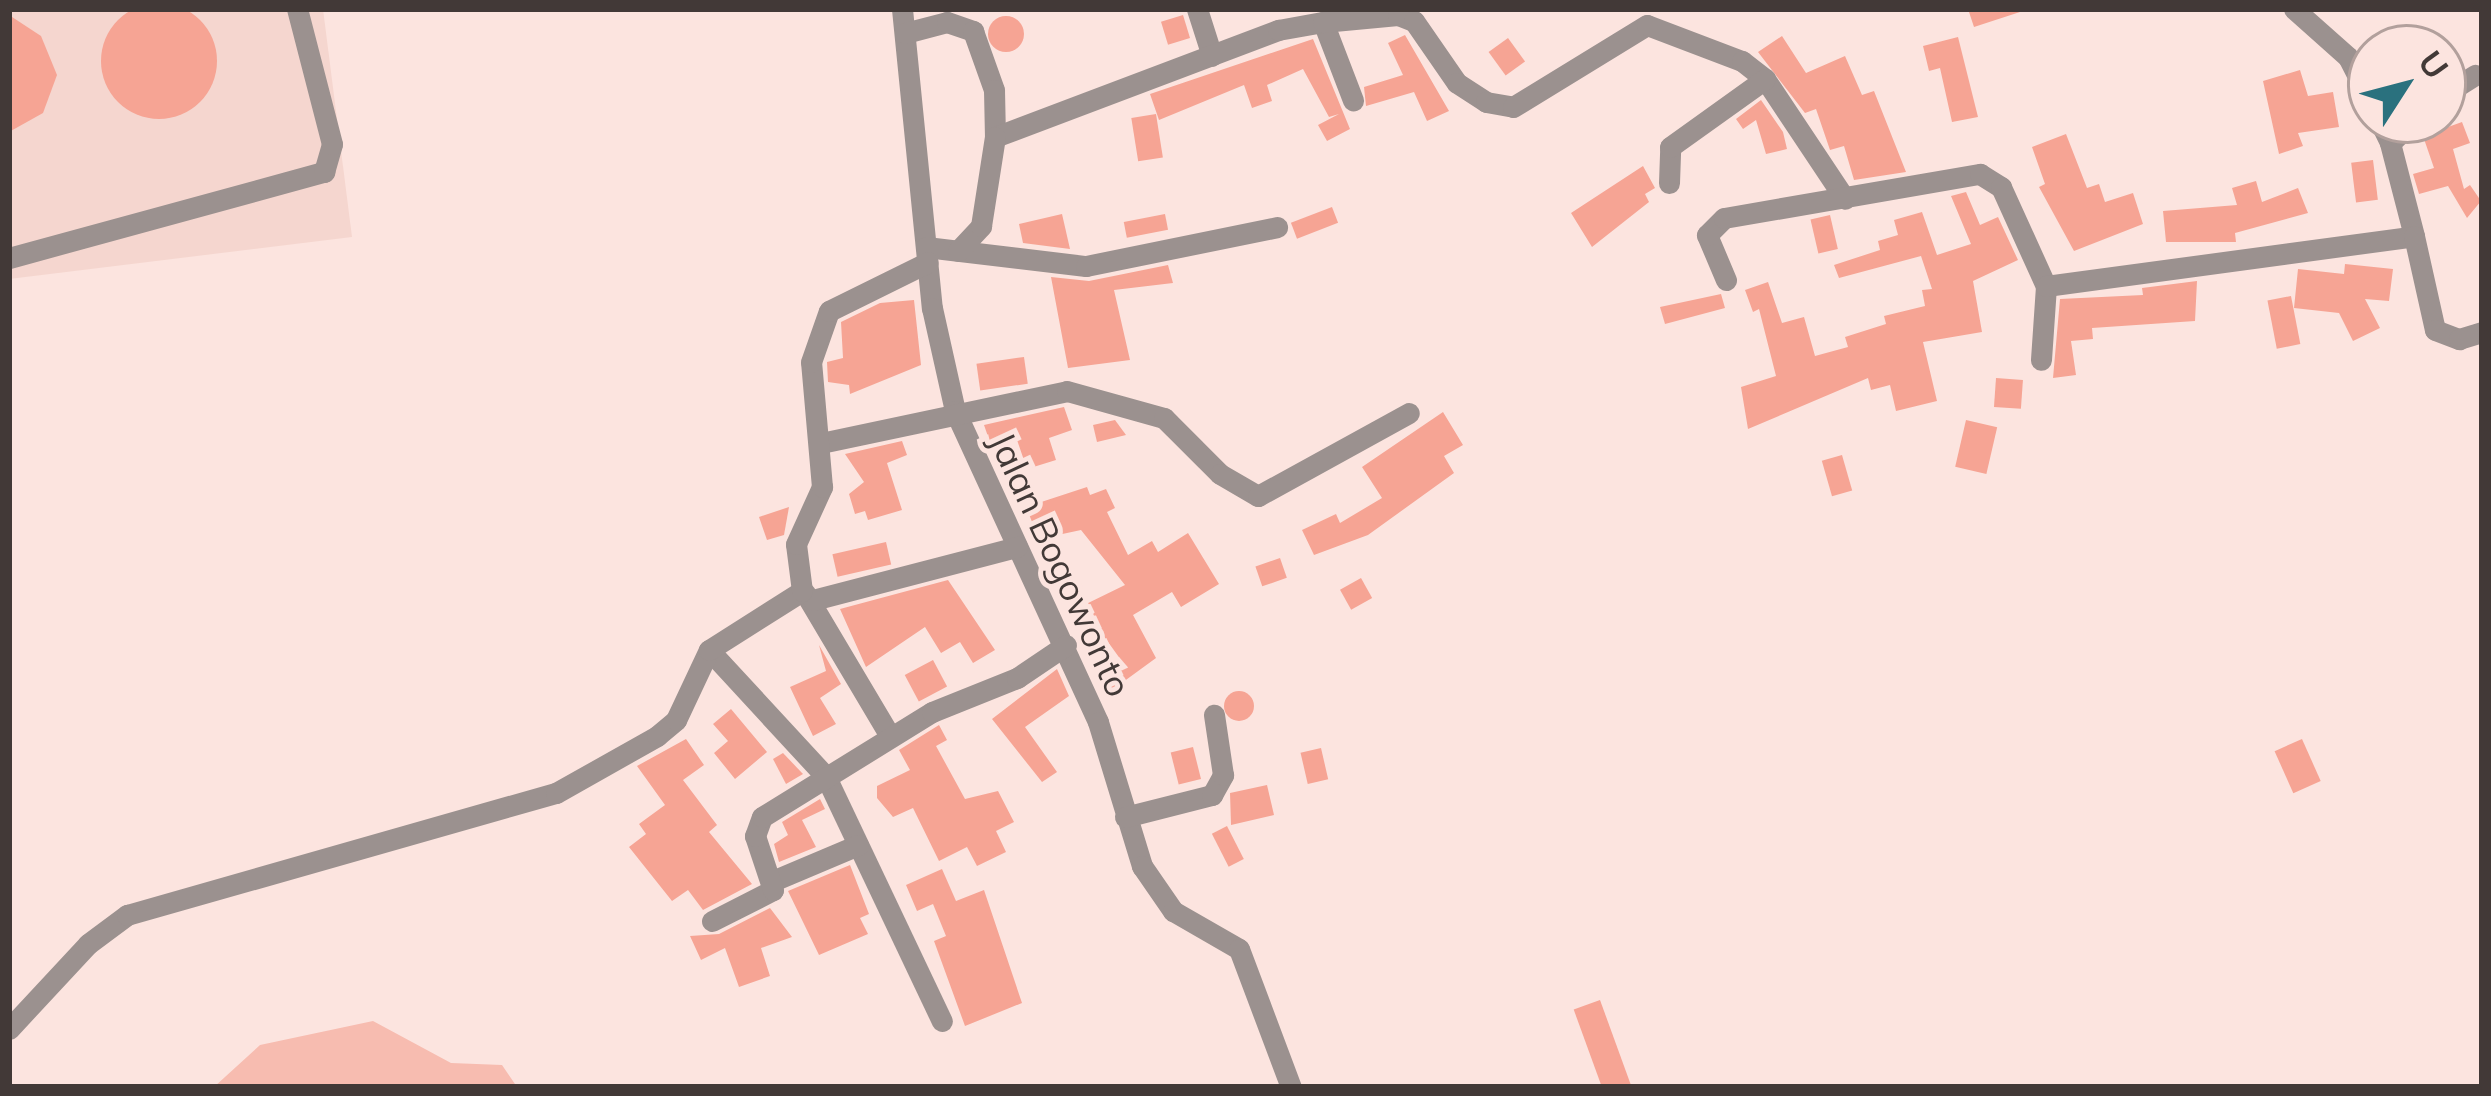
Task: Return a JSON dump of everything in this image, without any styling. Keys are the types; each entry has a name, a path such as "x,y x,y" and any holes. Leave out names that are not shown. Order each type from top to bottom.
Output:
{"street":[{"path":"9,258 324,172 332,144 297,9"},
{"name":"Jalan Bogowonto","path":"902,9 937,344 955,411 1066,645 1125,817 1162,899 1239,949 1291,1087"},
{"path":"1197,9 1212,56"},
{"path":"2294,9 2347,56"},
{"path":"904,34 950,15 965,22 982,46 995,137 981,226 958,251"},
{"path":"995,137 1212,56 1323,22 1398,15 1414,21 1456,82 1486,102 1513,106 1647,25 1742,61 1765,79 1845,199"},
{"path":"1323,22 1353,100"},
{"path":"2467,80 2474,75"},
{"path":"1669,184 1670,147 1765,79"},
{"path":"2390,144 2435,330 2458,339 2482,332"},
{"path":"1726,280 1707,235 1724,218 1992,178 2046,286 2041,360"},
{"path":"890,736 808,596 796,544 822,487 811,362 829,311 927,255 958,251 1086,266 1277,227"},
{"path":"2046,286 2414,236"},
{"path":"821,442 1051,389 1165,418 1220,474 1258,496 1409,413"},
{"path":"9,1029 127,915 556,793 607,771 676,720 709,650 808,596 1017,547"},
{"path":"776,880 756,828 890,736 1017,678 1066,645"},
{"path":"709,650 826,777 942,1022"},
{"path":"1125,817 1212,795 1223,775 1214,715"},
{"path":"712,921 766,896 776,880 858,845"}],"shaded area":[{"path":"9,9 323,9 352,237 9,279"},
{"path":"373,1021 451,1063 502,1065 517,1087 214,1087 260,1045"}],"building":[{"path":"159,3 181,8 200,20 212,39 217,61 212,83 200,102 181,114 159,119 137,114 118,102 106,83 101,61 106,39 118,20 137,8"},
{"path":"1968,9 2019,9 2020,12 1974,27"},
{"path":"9,15 41,36 57,75 43,113 9,132"},
{"path":"1183,15 1190,38 1168,45 1161,22"},
{"path":"1006,16 1019,21 1024,34 1019,47 1006,52 993,47 988,34 993,21"},
{"path":"1405,35 1449,111 1427,121 1414,92 1366,106 1364,87 1403,75 1388,43"},
{"path":"1782,36 1806,73 1845,56 1862,95 1874,91 1906,172 1854,180 1844,146 1830,150 1816,109 1805,113 1758,52"},
{"path":"1958,37 1978,117 1952,122 1940,68 1929,71 1923,46"},
{"path":"1508,38 1525,61 1506,76 1489,52"},
{"path":"1313,39 1350,129 1327,141 1318,125 1339,114 1329,117 1303,69 1267,85 1272,101 1252,108 1244,85 1159,120 1150,94"},
{"path":"2300,70 2308,96 2333,92 2339,127 2298,133 2303,146 2279,154 2263,81"},
{"path":"1761,100 1783,132 1787,149 1766,154 1756,120 1743,129 1736,119"},
{"path":"1156,114 1163,157 1138,161 1131,118"},
{"path":"2066,134 2087,188 2099,184 2105,202 2133,193 2143,224 2074,251 2039,187 2045,184 2032,147"},
{"path":"2467,135 2470,143 2453,149 2464,189 2470,185 2481,201 2467,218 2448,186 2419,194 2413,174 2434,168 2426,144 2467,144"},
{"path":"2373,160 2378,200 2356,202 2351,163"},
{"path":"1643,166 1655,188 1645,194 1649,202 1592,247 1571,213"},
{"path":"2256,181 2262,202 2298,188 2308,213 2235,233 2236,242 2166,242 2163,211 2237,205 2232,188"},
{"path":"1966,192 1980,225 1998,217 2018,260 1973,281 1982,332 1923,342 1937,401 1896,411 1890,385 1871,390 1868,378 1748,429 1741,387 1776,376 1759,309 1753,312 1745,290 1768,282 1782,323 1804,317 1815,356 1848,347 1845,337 1886,324 1884,316 1925,306 1922,290 1932,289 1921,256 1839,278 1834,265 1880,250 1878,241 1898,235 1894,220 1922,212 1937,255 1971,244 1951,196"},
{"path":"1332,207 1338,223 1297,239 1291,223"},
{"path":"1062,214 1070,249 1023,243 1019,224"},
{"path":"1165,214 1168,230 1127,238 1124,222"},
{"path":"1830,215 1838,249 1818,254 1811,219"},
{"path":"2345,264 2393,269 2389,301 2365,299 2380,328 2353,341 2339,313 2294,308 2298,269 2344,274"},
{"path":"1168,265 1173,283 1114,290 1130,360 1068,368 1051,277 1089,281"},
{"path":"2197,281 2195,321 2092,328 2093,339 2071,341 2076,375 2053,378 2060,299 2143,295 2142,288"},
{"path":"1721,294 1725,308 1665,324 1660,307"},
{"path":"2291,296 2300,344 2277,349 2267,301"},
{"path":"914,300 921,365 850,394 849,385 828,382 827,362 843,358 841,322 880,303"},
{"path":"1024,357 1028,384 980,390 976,364"},
{"path":"1996,378 2023,380 2021,409 1994,407"},
{"path":"1064,407 1072,430 1049,438 1056,460 1027,469 1017,440 992,448 984,425"},
{"path":"1443,412 1463,445 1444,456 1454,473 1368,535 1314,555 1302,530 1336,514 1340,523 1382,498 1362,467"},
{"path":"1115,420 1126,435 1097,442 1093,425"},
{"path":"1966,420 1997,427 1986,474 1955,467"},
{"path":"902,441 907,455 887,463 902,510 868,520 865,511 855,514 849,494 864,482 845,454"},
{"path":"1842,455 1852,491 1832,496 1822,461"},
{"path":"1087,487 1090,495 1106,489 1115,508 1107,512 1128,555 1152,541 1158,552 1188,533 1219,584 1181,607 1172,592 1133,615 1156,658 1108,693 1097,673 1121,660 1082,606 1125,585 1081,530 1039,539 1026,507"},
{"path":"789,507 784,535 767,540 759,517"},
{"path":"886,542 891,564 838,577 832,554"},
{"path":"1280,558 1287,578 1262,586 1255,566"},
{"path":"1361,578 1372,598 1351,610 1340,590"},
{"path":"948,580 995,650 973,663 960,642 941,653 925,627 866,667 840,609"},
{"path":"819,645 841,684 820,698 836,724 813,736 790,687 826,671"},
{"path":"933,660 947,686 919,702 905,675"},
{"path":"1057,669 1069,696 1025,727 1057,772 1042,782 992,719"},
{"path":"1239,691 1250,695 1254,706 1250,717 1239,721 1228,717 1224,706 1228,695"},
{"path":"731,709 767,752 735,779 714,753 728,741 713,724"},
{"path":"939,725 947,740 936,746 965,799 998,791 1014,822 996,831 1006,852 977,866 967,847 939,861 913,808 893,817 877,798 877,786 910,770 899,750"},
{"path":"686,739 704,765 683,780 717,825 709,832 752,884 703,910 688,890 672,901 629,847 646,834 639,824 665,805 637,766"},
{"path":"2302,739 2321,781 2293,793 2275,751"},
{"path":"1193,747 1201,779 1179,785 1171,753"},
{"path":"1321,748 1328,779 1308,784 1301,753"},
{"path":"783,753 803,774 786,784 773,759"},
{"path":"1267,785 1274,815 1231,825 1230,793"},
{"path":"820,799 825,809 802,820 816,847 779,862 774,844 788,835 782,822"},
{"path":"1227,826 1244,859 1229,867 1212,834"},
{"path":"850,865 869,914 860,918 868,934 819,955 788,891"},
{"path":"942,869 956,901 984,890 1022,1003 965,1026 934,941 946,936 933,904 917,911 906,885"},
{"path":"770,908 792,937 761,948 770,976 739,987 725,948 701,960 690,936 719,934"},
{"path":"1600,1000 1632,1087 1602,1087 1574,1010"}]}
